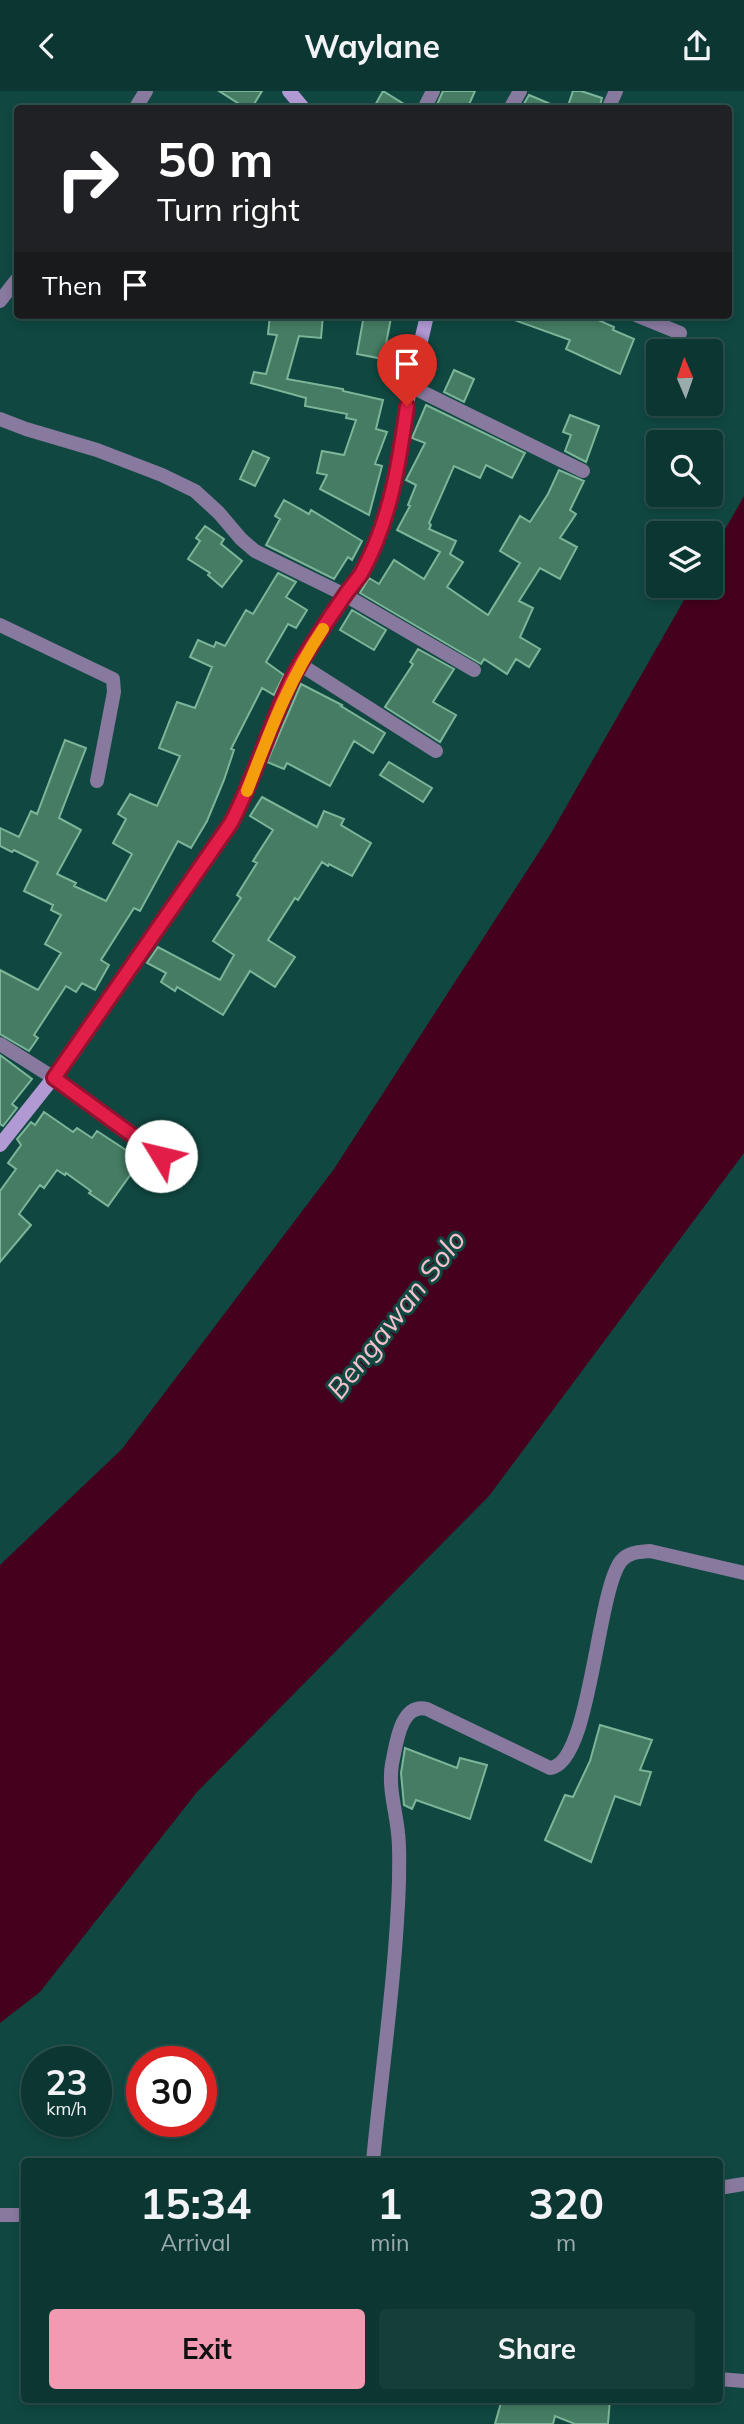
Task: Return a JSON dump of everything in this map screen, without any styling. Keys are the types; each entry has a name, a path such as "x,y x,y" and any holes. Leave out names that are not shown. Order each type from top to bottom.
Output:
{"street":[{"path":"289,91 301,105"},
{"path":"0,301 14,283"},
{"path":"0,1145 54,1078 231,823 247,791 275,715 300,665 360,575 386,518 398,465 410,386 426,319"},
{"path":"646,319 680,333"},
{"path":"410,386 583,471"},
{"path":"0,418 26,429 97,450 184,485 195,491 256,551 345,595 474,670"},
{"path":"0,625 113,679 114,692 97,781"},
{"path":"300,665 436,751"},
{"path":"0,1044 54,1078 161,1156"},
{"path":"373,2158 398,1917 398,1834 392,1766 404,1718 411,1710 420,1707 427,1709 550,1767 557,1767 563,1763 583,1717 611,1581 622,1560 635,1552 650,1551 744,1573"},
{"path":"723,2188 744,2185"},
{"path":"0,2215 21,2215"},
{"path":"723,2379 744,2381"}],"water":[{"name":"Bengawan Solo","path":"744,496 744,1153 489,1496 197,1792 40,1992 0,2023 0,1565 122,1449 334,1169 550,835 685,598 723,598 723,533"}],"building":[{"path":"219,91 262,91 253,105 241,105"},
{"path":"383,91 406,105 375,105"},
{"path":"443,91 475,91 469,105 437,105"},
{"path":"573,91 602,98 600,105 568,105"},
{"path":"529,95 553,105 523,105"},
{"path":"270,319 323,319 321,338 299,336 287,379 343,389 383,400 376,429 387,432 375,464 382,466 369,515 320,489 327,475 317,473 322,451 344,455 356,420 346,418 347,414 305,406 306,398 251,383 254,372 266,374 277,335 268,334"},
{"path":"363,319 391,319 383,359 357,354"},
{"path":"512,319 596,319 634,339 620,374 566,349 570,340"},
{"path":"454,370 474,379 464,402 444,392"},
{"path":"426,405 525,453 512,478 486,465 480,478 454,466 429,523 429,529 456,541 450,554 463,562 447,587 488,615 520,563 500,551 520,516 530,522 559,470 584,481 570,510 576,514 560,538 577,547 560,579 540,568 519,601 533,608 520,637 540,649 529,667 516,659 507,674 484,659 481,664 360,593 369,578 379,584 394,560 424,579 440,552 397,530 410,506 408,505 416,485 406,480 425,443 412,438"},
{"path":"570,415 599,426 586,462 565,451 571,435 563,432"},
{"path":"253,451 269,458 255,486 240,479"},
{"path":"284,500 309,514 311,510 362,541 352,560 348,557 334,579 266,545 280,519 275,516"},
{"path":"205,526 224,539 221,544 242,561 222,587 208,575 210,573 188,559 200,541 196,538"},
{"path":"278,573 296,582 286,597 307,610 296,628 288,624 266,662 284,675 274,695 262,688 231,749 234,750 207,821 191,848 178,841 140,911 134,908 101,960 109,965 95,990 82,983 76,992 66,986 34,1035 38,1038 29,1051 0,1034 0,970 38,990 61,953 45,944 61,915 51,910 53,905 24,891 38,862 0,846 0,828 19,837 31,811 37,814 65,740 86,748 59,818 81,830 57,874 76,883 74,886 106,901 132,854 113,843 126,819 118,814 130,794 157,806 180,756 159,748 177,702 195,708 212,667 190,657 198,640 214,647 216,642 225,646 246,610 253,614"},
{"path":"352,610 386,630 374,650 340,630"},
{"path":"418,649 454,669 433,702 456,715 440,742 385,707 413,664 410,662"},
{"path":"301,684 342,705 385,733 373,753 354,741 330,786 287,763 284,769 267,762"},
{"path":"389,762 432,788 423,802 380,775"},
{"path":"262,797 317,827 324,811 344,819 341,825 371,843 352,876 322,862 268,940 295,957 275,987 250,971 223,1015 177,987 175,991 161,982 166,973 147,963 158,947 220,980 234,955 213,941 241,898 237,895 257,863 253,861 273,830 250,816"},
{"path":"0,1055 32,1079 12,1104 17,1108 3,1126 0,1124"},
{"path":"44,1112 73,1132 77,1128 92,1138 97,1131 141,1160 108,1206 66,1173 65,1175 57,1170 44,1188 40,1185 19,1214 31,1225 0,1262 0,1191 16,1169 8,1163 21,1145 17,1139 31,1122 35,1125"},
{"path":"600,1725 652,1740 640,1770 651,1772 640,1805 615,1796 591,1862 545,1840 565,1795 573,1797 590,1761"},
{"path":"405,1748 457,1768 460,1758 487,1765 470,1819 416,1800 412,1809 404,1805 401,1773"},
{"path":"501,2403 610,2403 608,2424 575,2424 555,2416 553,2424 495,2424"}],"slow traffic":[{"path":"247,791 275,715 293,678 323,629"}],"route":[{"path":"161,1156 54,1078 231,823 247,791 275,715 293,678 360,575 386,518 407,406"}]}
